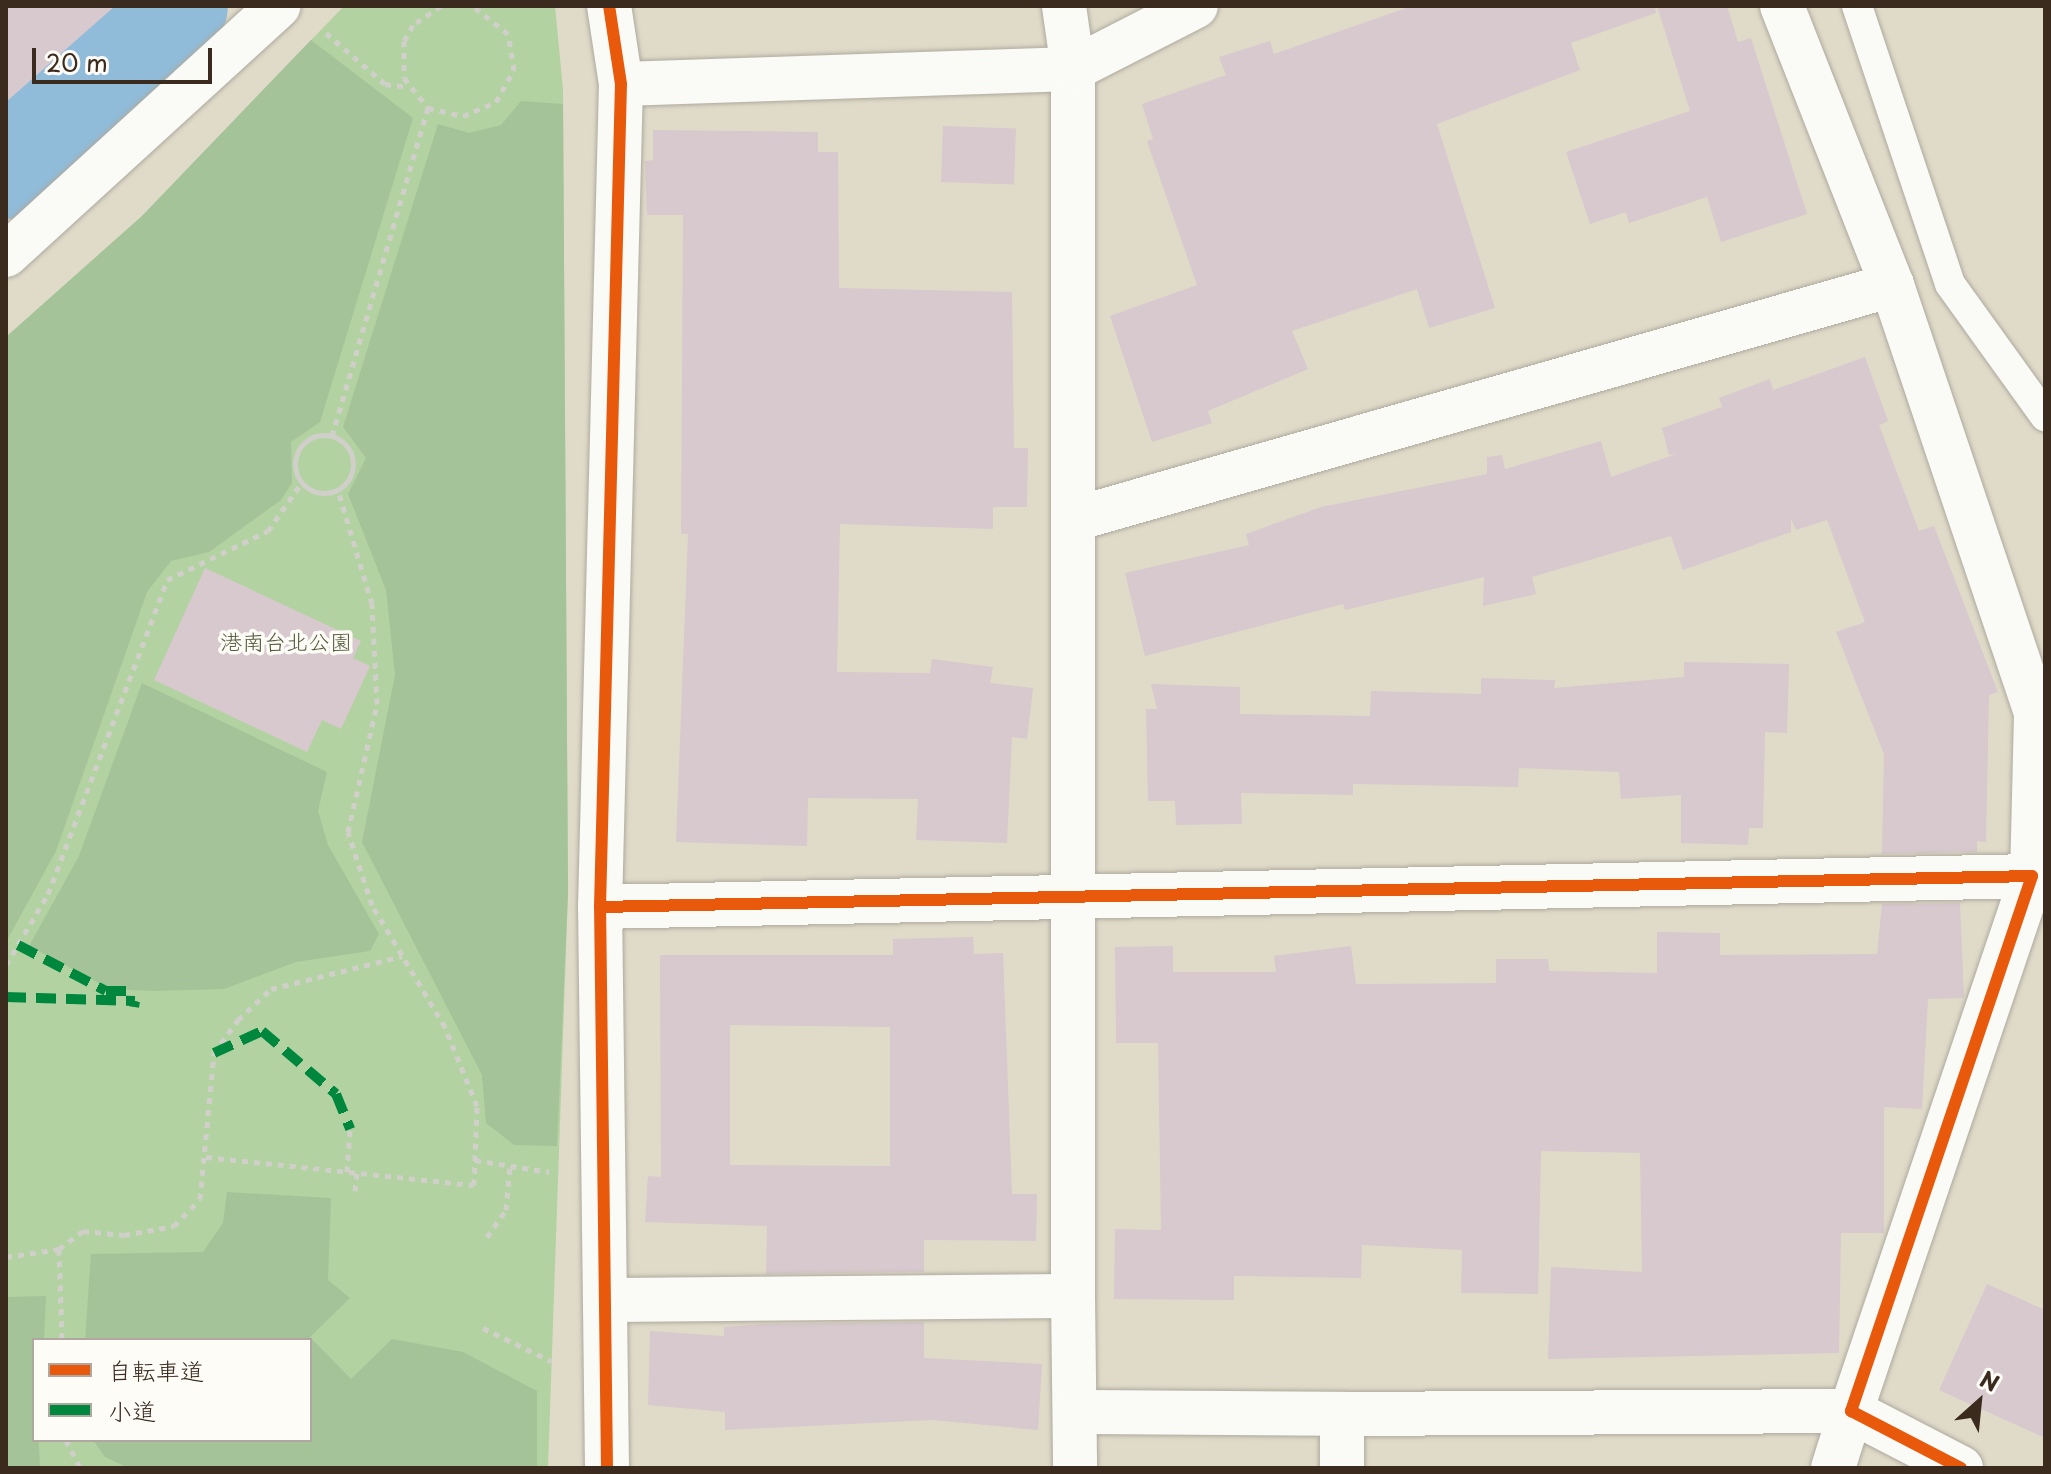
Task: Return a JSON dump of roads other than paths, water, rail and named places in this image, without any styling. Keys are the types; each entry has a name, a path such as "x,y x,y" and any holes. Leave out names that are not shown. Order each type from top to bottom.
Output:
{"street":[{"path":"6,255 279,6"},
{"path":"607,1468 600,907 621,84 609,6"},
{"path":"1064,6 1073,69 1075,1468"},
{"path":"621,84 1073,69 1196,6"},
{"path":"1782,6 1892,285 2036,714 2038,893 1833,1468"},
{"path":"1075,519 1892,285"},
{"path":"600,907 2038,893"},
{"path":"606,1300 1073,1296"},
{"path":"1076,1412 1851,1411 1961,1468"},
{"path":"1342,1414 1342,1468"}],"lane":[{"path":"1857,6 1950,284 2045,416"}],"waterway":[{"path":"6,165 174,6"}],"park label":[{"name":"港南台北公園","path":"286,641"}]}
